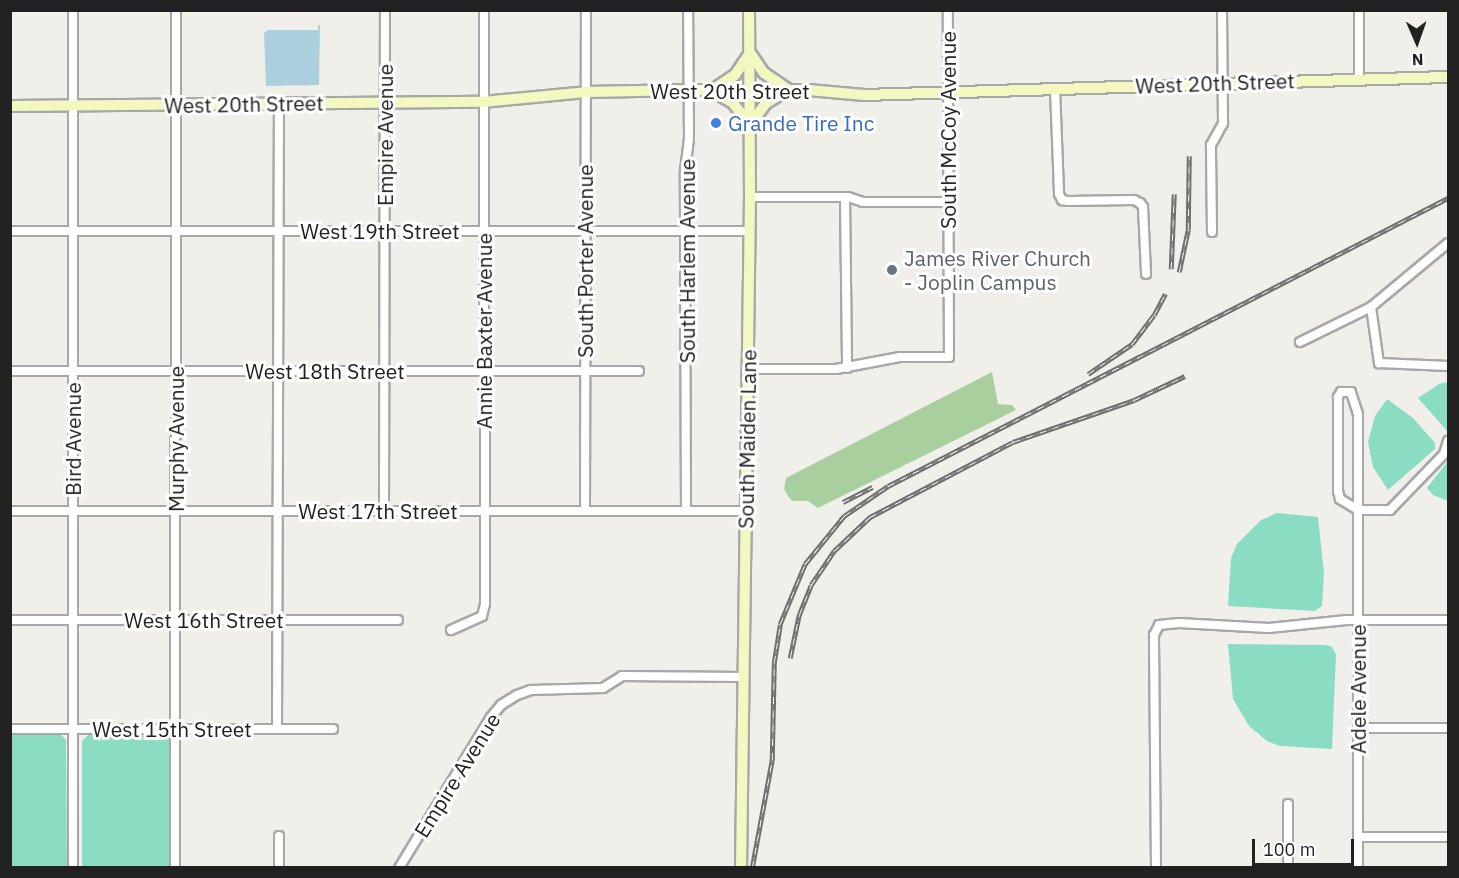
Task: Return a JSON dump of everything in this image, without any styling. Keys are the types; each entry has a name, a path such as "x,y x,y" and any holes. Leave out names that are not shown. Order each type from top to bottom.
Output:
{"main road":[{"name":"South Maiden Lane","path":"741,867 750,197 749,10"},
{"path":"750,52 764,73 789,90 769,101 750,125 733,103 711,90 735,75 750,52"},
{"name":"West 20th Street","path":"10,106 483,102 585,92 688,90 789,90 864,95 1222,82 1449,77"}],"street":[{"name":"Bird Avenue","path":"73,10 73,867"},
{"name":"Murphy Avenue","path":"175,867 176,10"},
{"name":"Empire Avenue","path":"384,511 385,10"},
{"name":"Annie Baxter Avenue","path":"451,630 477,619 485,611 484,10"},
{"name":"South Porter Avenue","path":"585,511 586,10"},
{"name":"South Harlem Avenue","path":"686,511 685,171 689,143 688,10"},
{"name":"South McCoy Avenue","path":"847,368 900,357 949,357 948,10"},
{"path":"1212,232 1210,145 1223,123 1222,10"},
{"path":"1359,10 1359,79"},
{"path":"1055,88 1059,194 1062,200 1068,201 1134,200 1140,203 1143,207 1146,274"},
{"path":"278,729 279,104"},
{"path":"750,197 845,197 863,201 949,202"},
{"path":"748,369 847,368 845,197"},
{"name":"West 19th Street","path":"10,231 749,231"},
{"path":"1300,342 1371,307 1449,243"},
{"path":"1371,307 1379,363 1449,366"},
{"name":"West 18th Street","path":"10,371 639,371"},
{"path":"1358,510 1358,414 1355,397 1346,390 1338,397 1337,405 1338,491 1340,500 1358,510 1390,510 1446,453 1449,441"},
{"name":"Adele Avenue","path":"1358,510 1358,867"},
{"name":"West 17th Street","path":"10,511 746,511"},
{"name":"West 16th Street","path":"10,620 398,620"},
{"path":"1156,867 1154,635 1159,625 1167,623 1269,628 1358,620 1449,620"},
{"name":"Empire Avenue","path":"399,867 491,717 501,705 524,692 603,688 622,676 743,677"},
{"path":"1359,728 1449,728"},
{"name":"West 15th Street","path":"10,729 333,729"},
{"path":"1288,804 1288,867"},
{"path":"279,836 279,867"},
{"path":"1358,837 1449,837"}],"green space":[{"path":"992,372 998,404 1012,405 1016,410 818,508 808,501 792,501 788,496 784,489 786,478"},
{"path":"1448,382 1448,432 1418,398 1439,384"},
{"path":"1387,399 1413,418 1435,443 1435,449 1388,490 1373,467 1368,442 1375,416"},
{"path":"1448,461 1448,501 1433,495 1427,488"},
{"path":"1277,513 1318,517 1324,573 1322,606 1315,611 1228,606 1231,558 1237,544 1261,520"},
{"path":"1228,644 1327,645 1332,647 1336,654 1332,749 1280,746 1267,741 1249,726 1233,699"},
{"path":"11,734 60,734 66,740 67,867 11,867"},
{"path":"89,734 167,734 172,736 172,867 82,868 82,741"}],"water":[{"path":"318,25 320,25 319,85 266,86 264,33 268,30 318,30"}],"railway":[{"path":"1179,272 1188,230 1189,156"},
{"path":"1171,269 1174,194"},
{"path":"752,868 772,760 774,663 780,624 805,564 844,516 888,486 1448,198"},
{"path":"1088,374 1132,344 1154,315 1165,294"},
{"path":"790,658 799,615 811,585 834,551 870,517 1013,442 1134,400 1185,376"},
{"path":"843,502 872,487"}],"place":[{"name":"Grande Tire Inc","path":"716,123"},
{"name":"James River Church - Joplin Campus","path":"892,270"}]}
